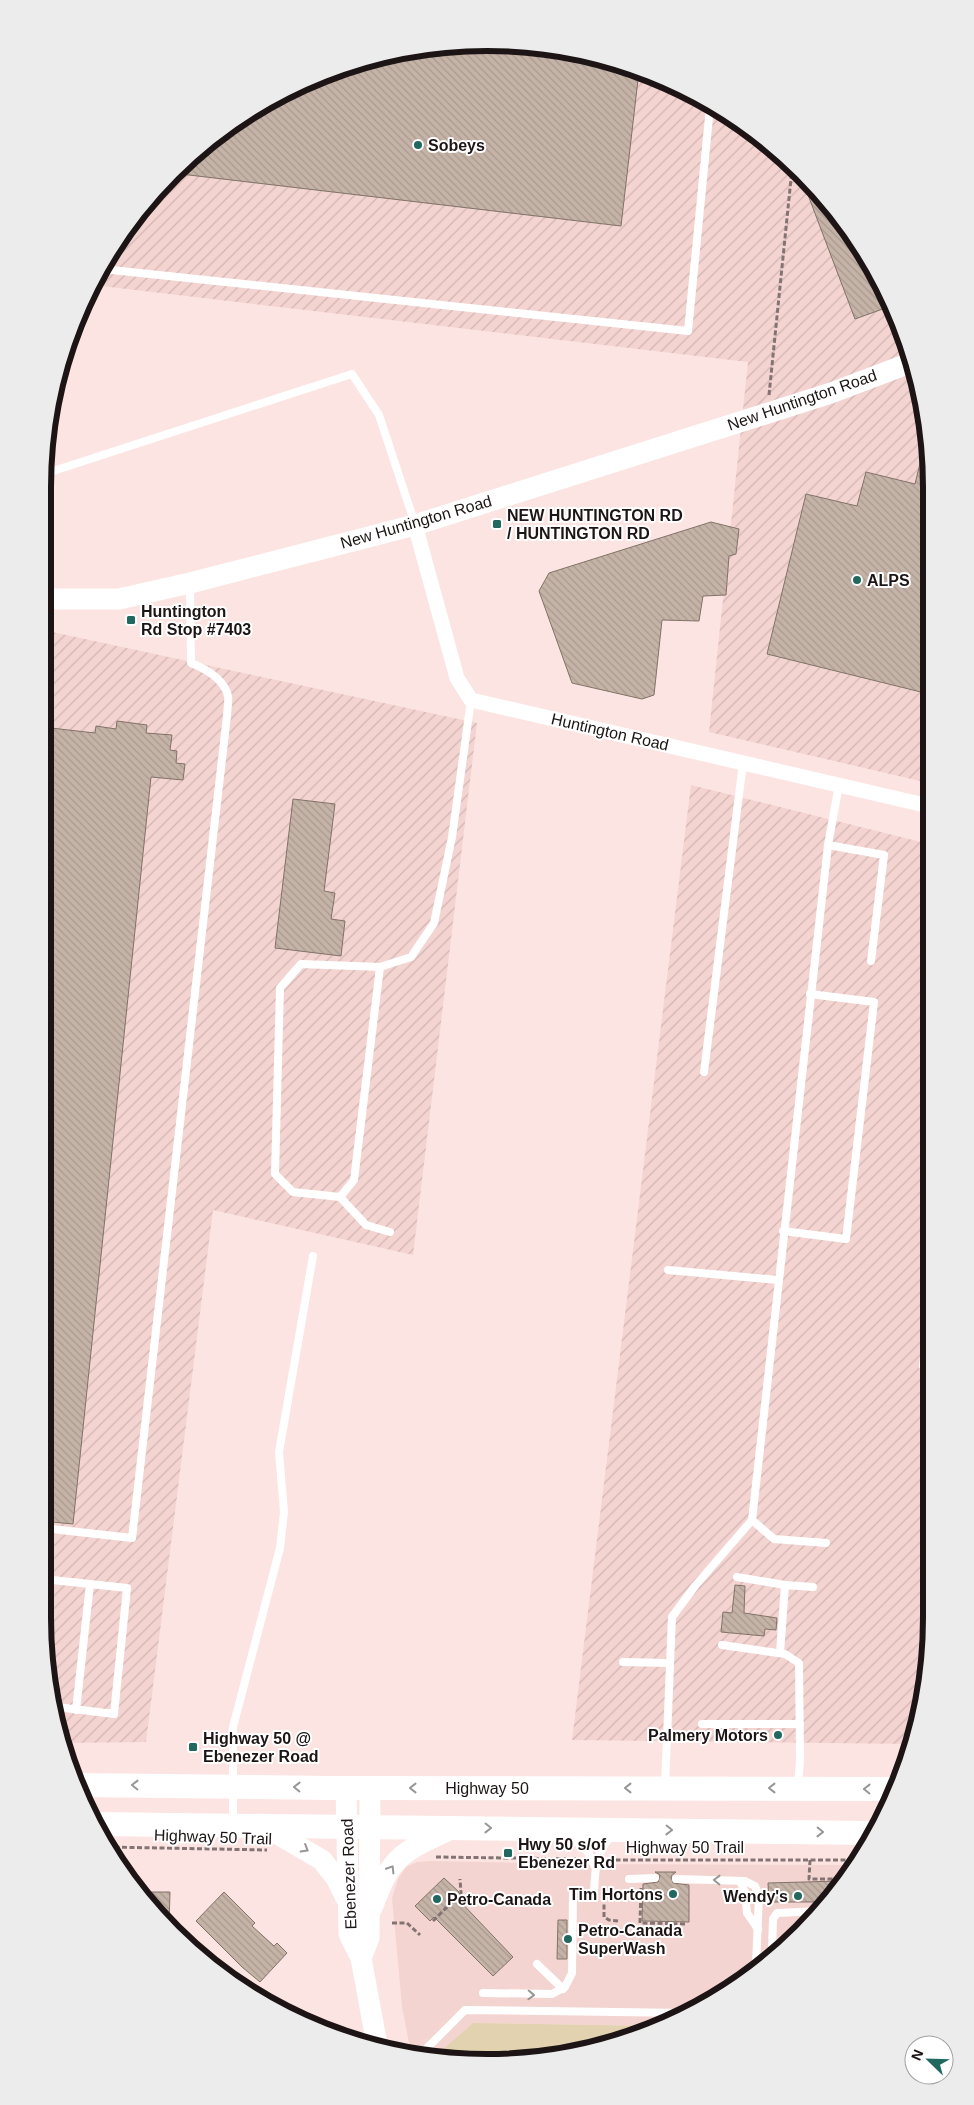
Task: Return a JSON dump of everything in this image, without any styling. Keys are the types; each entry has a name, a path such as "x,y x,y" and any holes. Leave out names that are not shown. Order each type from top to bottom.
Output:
{"main road":[{"name":"Highway 50","path":"84,1785 346,1788 888,1789"},
{"path":"103,1824 866,1833"}],"street":[{"name":"New Huntington Road","path":"51,598 119,599 190,583 415,525 832,392 905,365"},
{"path":"415,525 457,678 471,700"},
{"name":"Huntington Road","path":"471,700 923,805"},
{"name":"Ebenezer Road","path":"346,1788 358,1826 370,1912 370,1938 361,1958"},
{"name":"Ebenezer Road","path":"370,1788 358,1826 349,1903 349,1934 361,1958 376,2039"},
{"path":"262,1825 322,1860 336,1878 349,1903"},
{"path":"370,1912 393,1864 413,1848 455,1827"}],"lane":[{"path":"110,270 688,331 709,113"},
{"path":"52,472 352,374 379,415 415,525"},
{"path":"51,1529 132,1538 227,716 228,696 222,684 206,669 191,663 190,583"},
{"path":"390,1232 366,1225 340,1196 293,1192 275,1174 280,988 300,964 380,967 411,957 434,923 452,837 471,700"},
{"path":"704,1072 743,763"},
{"path":"665,1788 672,1617 695,1586 752,1520 810,994 828,845 839,785"},
{"path":"828,845 884,856 871,961"},
{"path":"340,1196 354,1180 380,967"},
{"path":"783,1231 846,1239 874,1002 810,994"},
{"path":"232,1825 233,1727 280,1548 284,1512 279,1452 313,1256"},
{"path":"668,1270 778,1280"},
{"path":"752,1520 774,1539 826,1543"},
{"path":"737,1578 813,1587"},
{"path":"51,1580 127,1588 114,1714 61,1708"},
{"path":"76,1710 90,1584"},
{"path":"780,1653 786,1585"},
{"path":"722,1646 785,1654 799,1663 798,1788"},
{"path":"623,1662 670,1664"},
{"path":"702,1724 800,1724"},
{"path":"556,1829 578,1842 595,1862"},
{"path":"594,1893 595,1862 605,1844 620,1829"},
{"path":"629,1879 655,1878"},
{"path":"676,1879 740,1881 750,1883 758,1890 756,1961"},
{"path":"740,1881 745,1892 747,1914 758,1929"},
{"path":"483,1993 545,1995 552,1994 563,1988 570,1980 572,1973 573,1894"},
{"path":"772,1948 773,1919 777,1913 808,1912"},
{"path":"537,1964 563,1988"},
{"path":"426,2049 465,2010 672,2013"}],"path":[{"path":"767,413 791,176"},
{"name":"Highway 50 Trail","path":"116,1846 277,1850"},
{"name":"Highway 50 Trail","path":"429,1856 595,1862 641,1860 849,1860"},
{"path":"640,1865 641,1860"},
{"path":"810,1860 809,1878 836,1879"},
{"path":"433,1921 462,1893 460,1879"},
{"path":"641,1885 640,1923 686,1924"},
{"path":"392,1922 407,1922 420,1935"}],"shaded area":[{"path":"487,51 544,55 600,66 627,74 680,96 705,110 752,141 774,159 815,200 833,222 864,269 890,320 900,347 914,402 922,459 923,782 709,732 748,362 101,286 125,245 159,200 200,159 222,141 294,96 320,84 374,66 430,55 459,52"},
{"path":"51,632 477,723 413,1255 213,1210 146,1742 70,1743 60,1703 52,1646"},
{"path":"691,785 923,843 923,1618 919,1675 904,1744 572,1740"},
{"path":"417,1862 846,1865 815,1905 774,1946 752,1964 705,1995 654,2021 641,2026 473,2023 441,2051 410,2046 402,2006 392,1898 398,1879 406,1867"},
{"path":"473,2023 641,2026 600,2039 544,2050 487,2054 441,2051"}],"building":[{"name":"Sobeys","path":"487,51 544,55 600,66 638,78 621,226 184,174 222,141 269,110 320,84 347,74 402,60 459,52"},
{"path":"807,191 833,222 849,245 885,308 855,319"},
{"name":"ALPS","path":"922,456 923,693 767,654 806,494 857,506 866,472 915,484"},
{"path":"711,522 739,529 736,554 729,556 726,595 703,596 699,621 662,620 654,695 642,699 572,683 539,591 549,573"},
{"path":"117,721 147,725 146,733 172,735 170,750 177,751 176,763 185,764 183,780 151,777 73,1524 51,1522 51,728 95,733 96,726 116,729"},
{"path":"293,799 335,804 324,891 335,893 331,919 345,921 341,956 275,948"},
{"path":"735,1585 745,1586 744,1613 777,1618 776,1630 765,1629 764,1636 721,1632 723,1612 732,1613"},
{"name":"Tim Hortons","path":"655,1872 676,1872 671,1876 673,1883 689,1885 689,1922 642,1921 643,1884 658,1882 660,1875"},
{"path":"444,1878 459,1892 455,1896 513,1957 493,1976 434,1917 430,1921 415,1906"},
{"name":"Wendy's","path":"834,1881 817,1902 769,1902 768,1883"},
{"path":"148,1892 170,1892 169,1916"},
{"path":"224,1892 255,1923 252,1926 274,1946 277,1943 287,1953 260,1982 242,1967 196,1921"},
{"path":"558,1920 567,1920 567,1959 557,1959"}],"place":[{"name":"Sobeys","path":"418,145"},
{"name":"NEW HUNTINGTON RD / HUNTINGTON RD","path":"497,524"},
{"name":"ALPS","path":"857,580"},
{"name":"Huntington Rd Stop #7403","path":"131,620"},
{"name":"Palmery Motors","path":"778,1735"},
{"name":"Highway 50 @ Ebenezer Road","path":"193,1747"},
{"name":"Hwy 50 s/of Ebenezer Rd","path":"508,1853"},
{"name":"Tim Hortons","path":"673,1894"},
{"name":"Wendy's","path":"798,1896"},
{"name":"Petro-Canada","path":"437,1899"},
{"name":"Petro-Canada SuperWash","path":"568,1939"}]}
